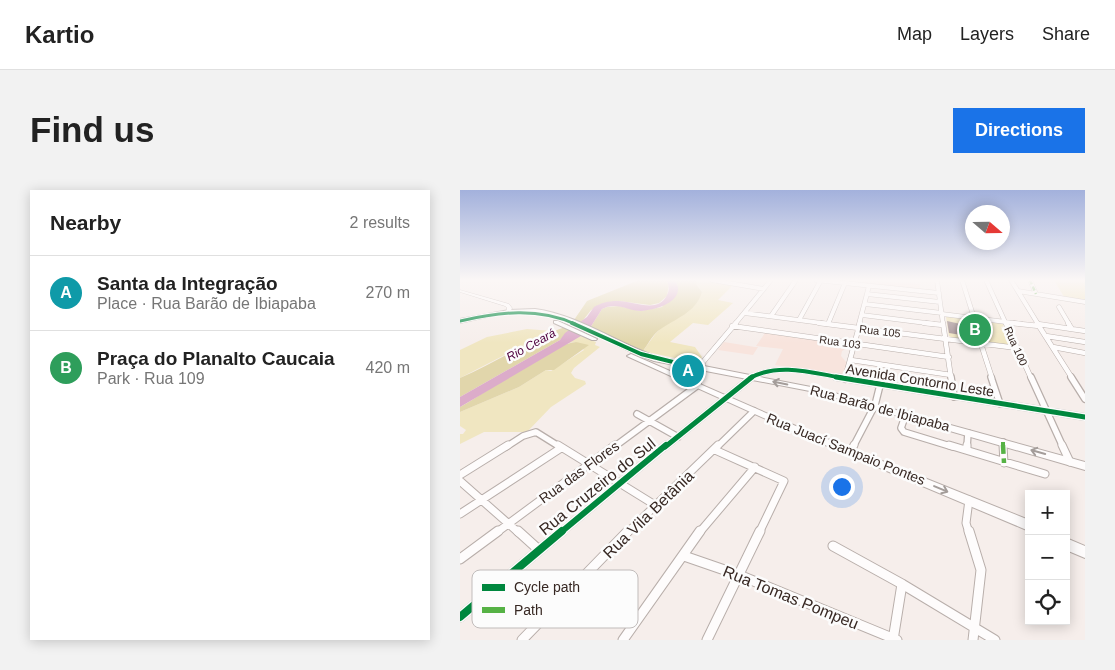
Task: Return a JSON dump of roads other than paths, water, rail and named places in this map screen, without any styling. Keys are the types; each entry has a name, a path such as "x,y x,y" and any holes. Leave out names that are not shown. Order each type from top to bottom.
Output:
{"main road":[{"path":"460,322 508,312 544,313 574,323 594,336"},
{"path":"460,322 495,316 540,316 594,336"},
{"name":"Rua Barão de Ibiapaba","path":"594,336 641,354 875,405 1085,466"},
{"name":"Rua Juací Sampaio Pontes","path":"594,336 754,411 1025,524"},
{"path":"664,370 673,362"},
{"path":"674,375 676,369 685,364"},
{"path":"1070,546 1085,552"}],"street":[{"path":"494,301 507,305 510,308 508,312"},
{"path":"702,368 707,358 754,301"},
{"path":"771,316 781,301"},
{"path":"800,320 810,301"},
{"path":"828,324 838,301"},
{"path":"845,379 866,301"},
{"path":"931,301 940,302 954,397"},
{"path":"969,301 974,318"},
{"name":"Rua 100","path":"996,301 1070,462"},
{"path":"1024,301 1084,397"},
{"path":"865,304 1085,331"},
{"path":"1059,307 1072,329"},
{"name":"Rua 105","path":"744,313 1017,348"},
{"path":"862,315 943,325"},
{"name":"Rua 103","path":"732,326 949,357"},
{"path":"1046,336 1085,342"},
{"path":"982,344 1000,404"},
{"path":"1053,347 1085,353"},
{"path":"851,360 951,375"},
{"name":"Avenida Contorno Leste","path":"752,377 768,370 786,369 1085,417"},
{"name":"Rua Cruzeiro do Sul","path":"516,570 618,484 752,377"},
{"name":"Rua das Flores","path":"460,559 698,385"},
{"path":"851,452 875,405 880,385"},
{"name":"Rua Vila Betânia","path":"589,570 616,542 754,411"},
{"path":"637,414 678,437"},
{"path":"906,414 902,428 904,432 1045,474"},
{"path":"460,474 523,436 536,432 655,505"},
{"path":"967,450 968,433"},
{"path":"1003,442 1004,462"},
{"path":"460,514 561,448"},
{"path":"707,640 784,481 715,450"},
{"path":"638,619 706,523 755,468"},
{"path":"460,481 539,550"},
{"path":"969,500 966,523 981,570 973,640"},
{"path":"833,546 902,584 995,640"},
{"name":"Rua Tomas Pompeu","path":"684,556 739,575 894,639"},
{"path":"894,639 902,584"},
{"name":"Rua Cruzeiro do Sul","path":"460,617 472,607"},
{"name":"Rua Vila Betânia","path":"522,640 534,628"},
{"path":"623,640 632,628"}],"place":[{"name":"Praça do Planalto Caucaia","path":"975,330"},
{"name":"Santa da Integração","path":"688,371"}],"water label":[{"name":"Rio Ceará","path":"531,345"}]}
